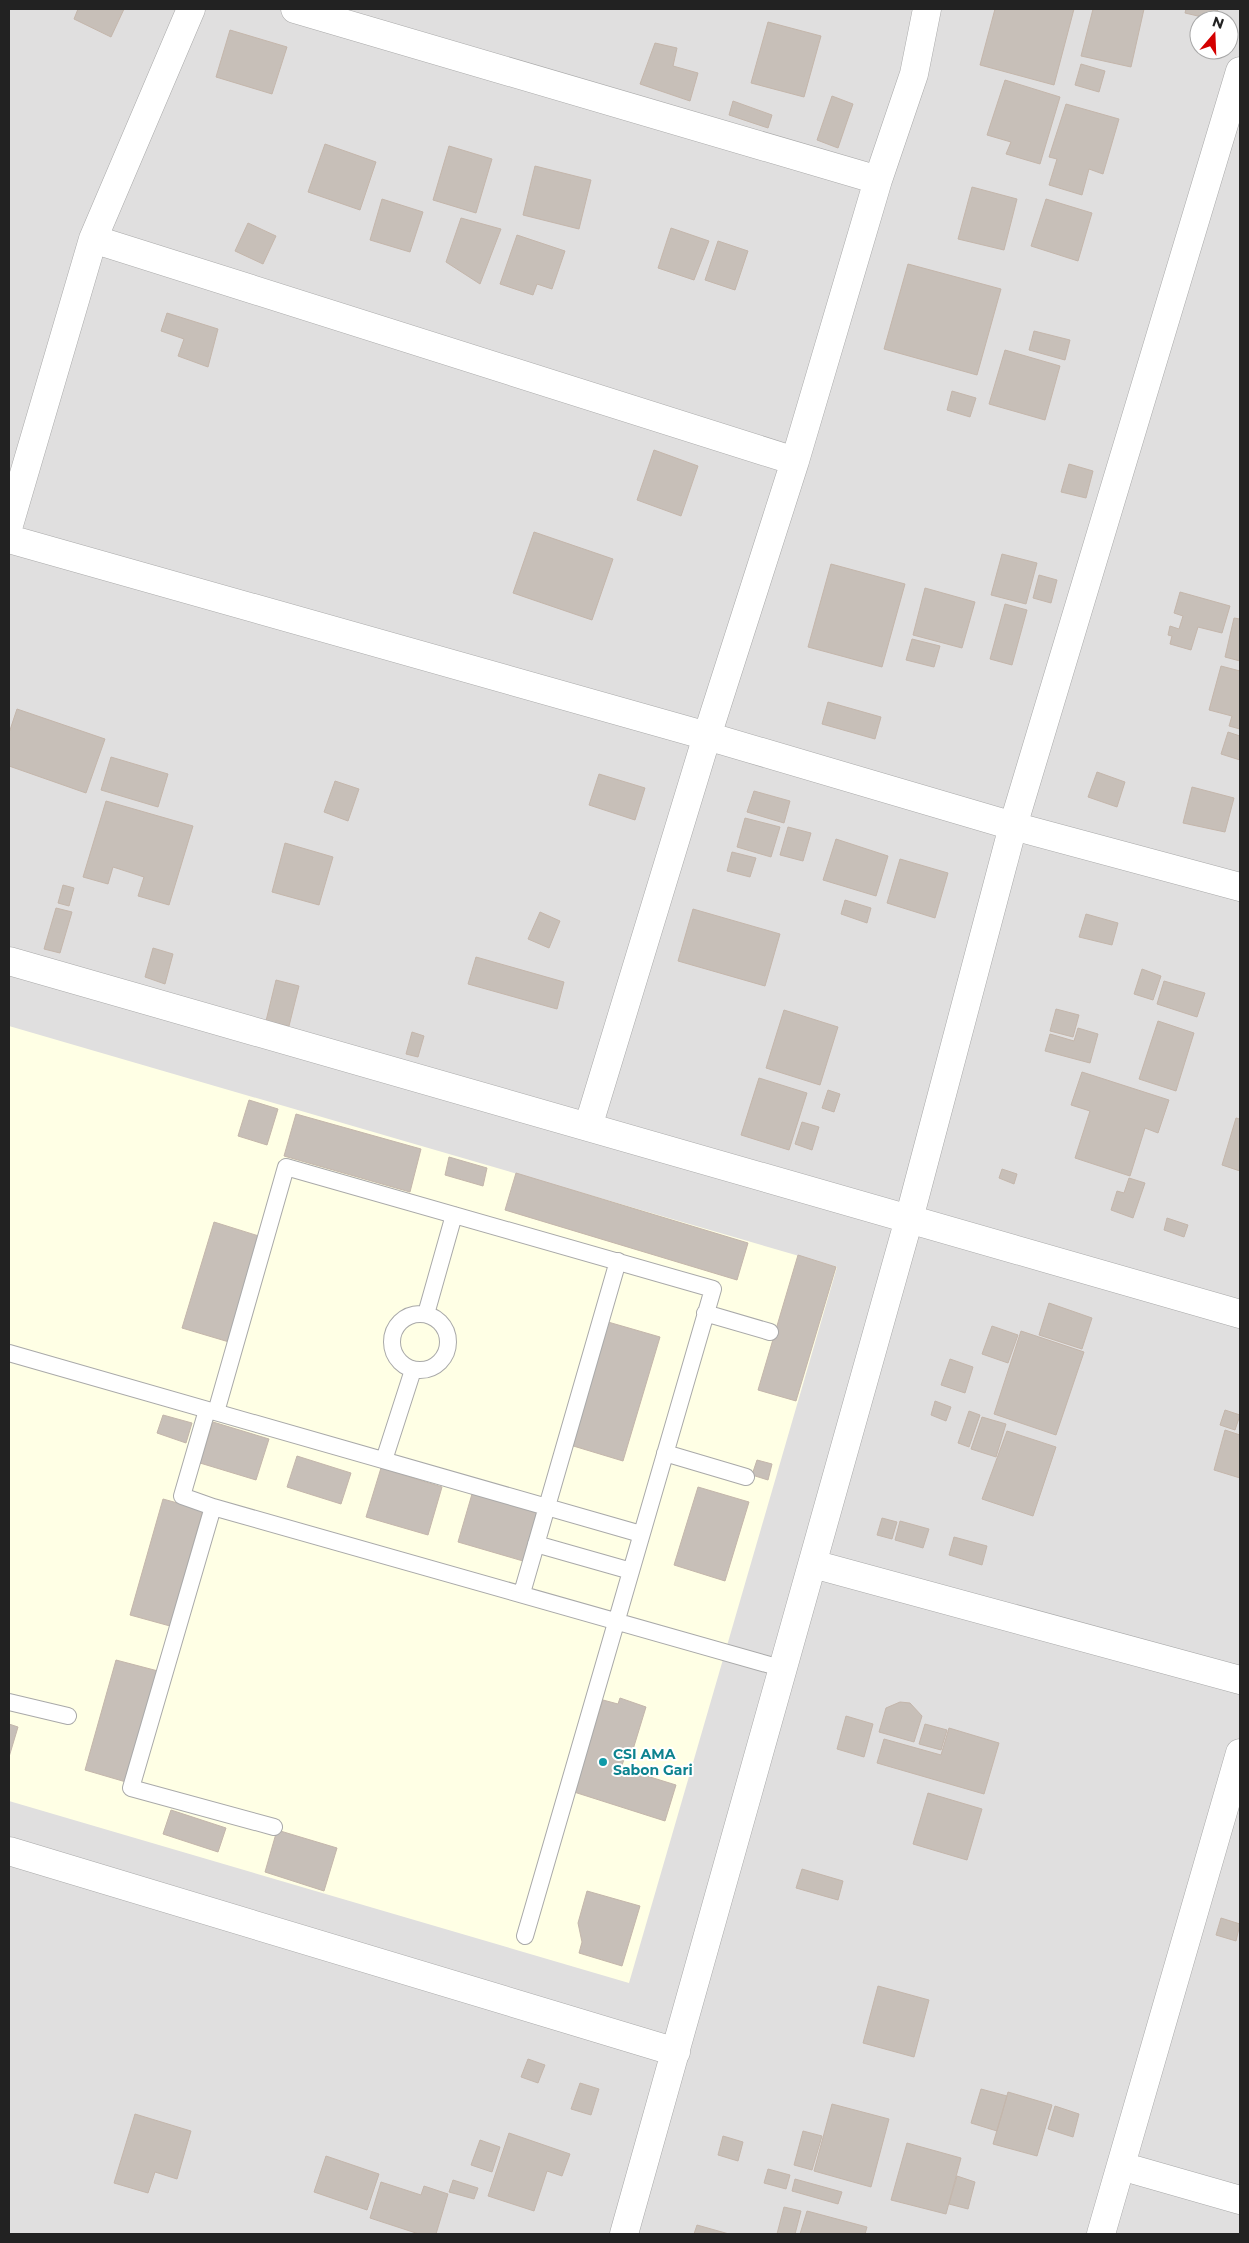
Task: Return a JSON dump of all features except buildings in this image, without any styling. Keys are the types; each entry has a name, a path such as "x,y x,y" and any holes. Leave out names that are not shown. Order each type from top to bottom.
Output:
{"street":[{"path":"9,525 93,239 191,9"},
{"path":"295,9 878,180"},
{"path":"588,1127 707,736 795,461 878,180 914,74 927,9"},
{"path":"624,2234 909,1219 1013,826 1240,70"},
{"path":"93,239 795,461"},
{"path":"9,539 707,736 1013,826 1240,886"},
{"path":"9,961 1240,1314"},
{"path":"813,1564 1240,1680"},
{"path":"1101,2234 1240,1753"},
{"path":"9,1851 676,2052"},
{"path":"1121,2166 1240,2200"}],"lane":[{"path":"525,1936 617,1620 630,1571 706,1313 712,1289 286,1167 212,1411 182,1496 213,1507 617,1620 784,1669"},
{"path":"426,1314 454,1215"},
{"path":"522,1594 618,1262"},
{"path":"706,1313 770,1332"},
{"path":"426,1314 440,1322 447,1334 448,1349 441,1362 428,1370 413,1370 400,1363 392,1350 392,1335 399,1323 405,1319 412,1315 426,1314"},
{"path":"9,1353 642,1534"},
{"path":"384,1460 413,1370"},
{"path":"665,1453 746,1477"},
{"path":"213,1507 131,1788 274,1827"},
{"path":"536,1544 630,1571"},
{"path":"9,1702 68,1716"}],"shaded area":[{"path":"9,9 1240,9 1240,2234 9,2234"},
{"path":"9,1026 837,1267 629,1983 9,1801"}],"place":[{"name":"CSI AMA Sabon Gari","path":"603,1762"}]}
